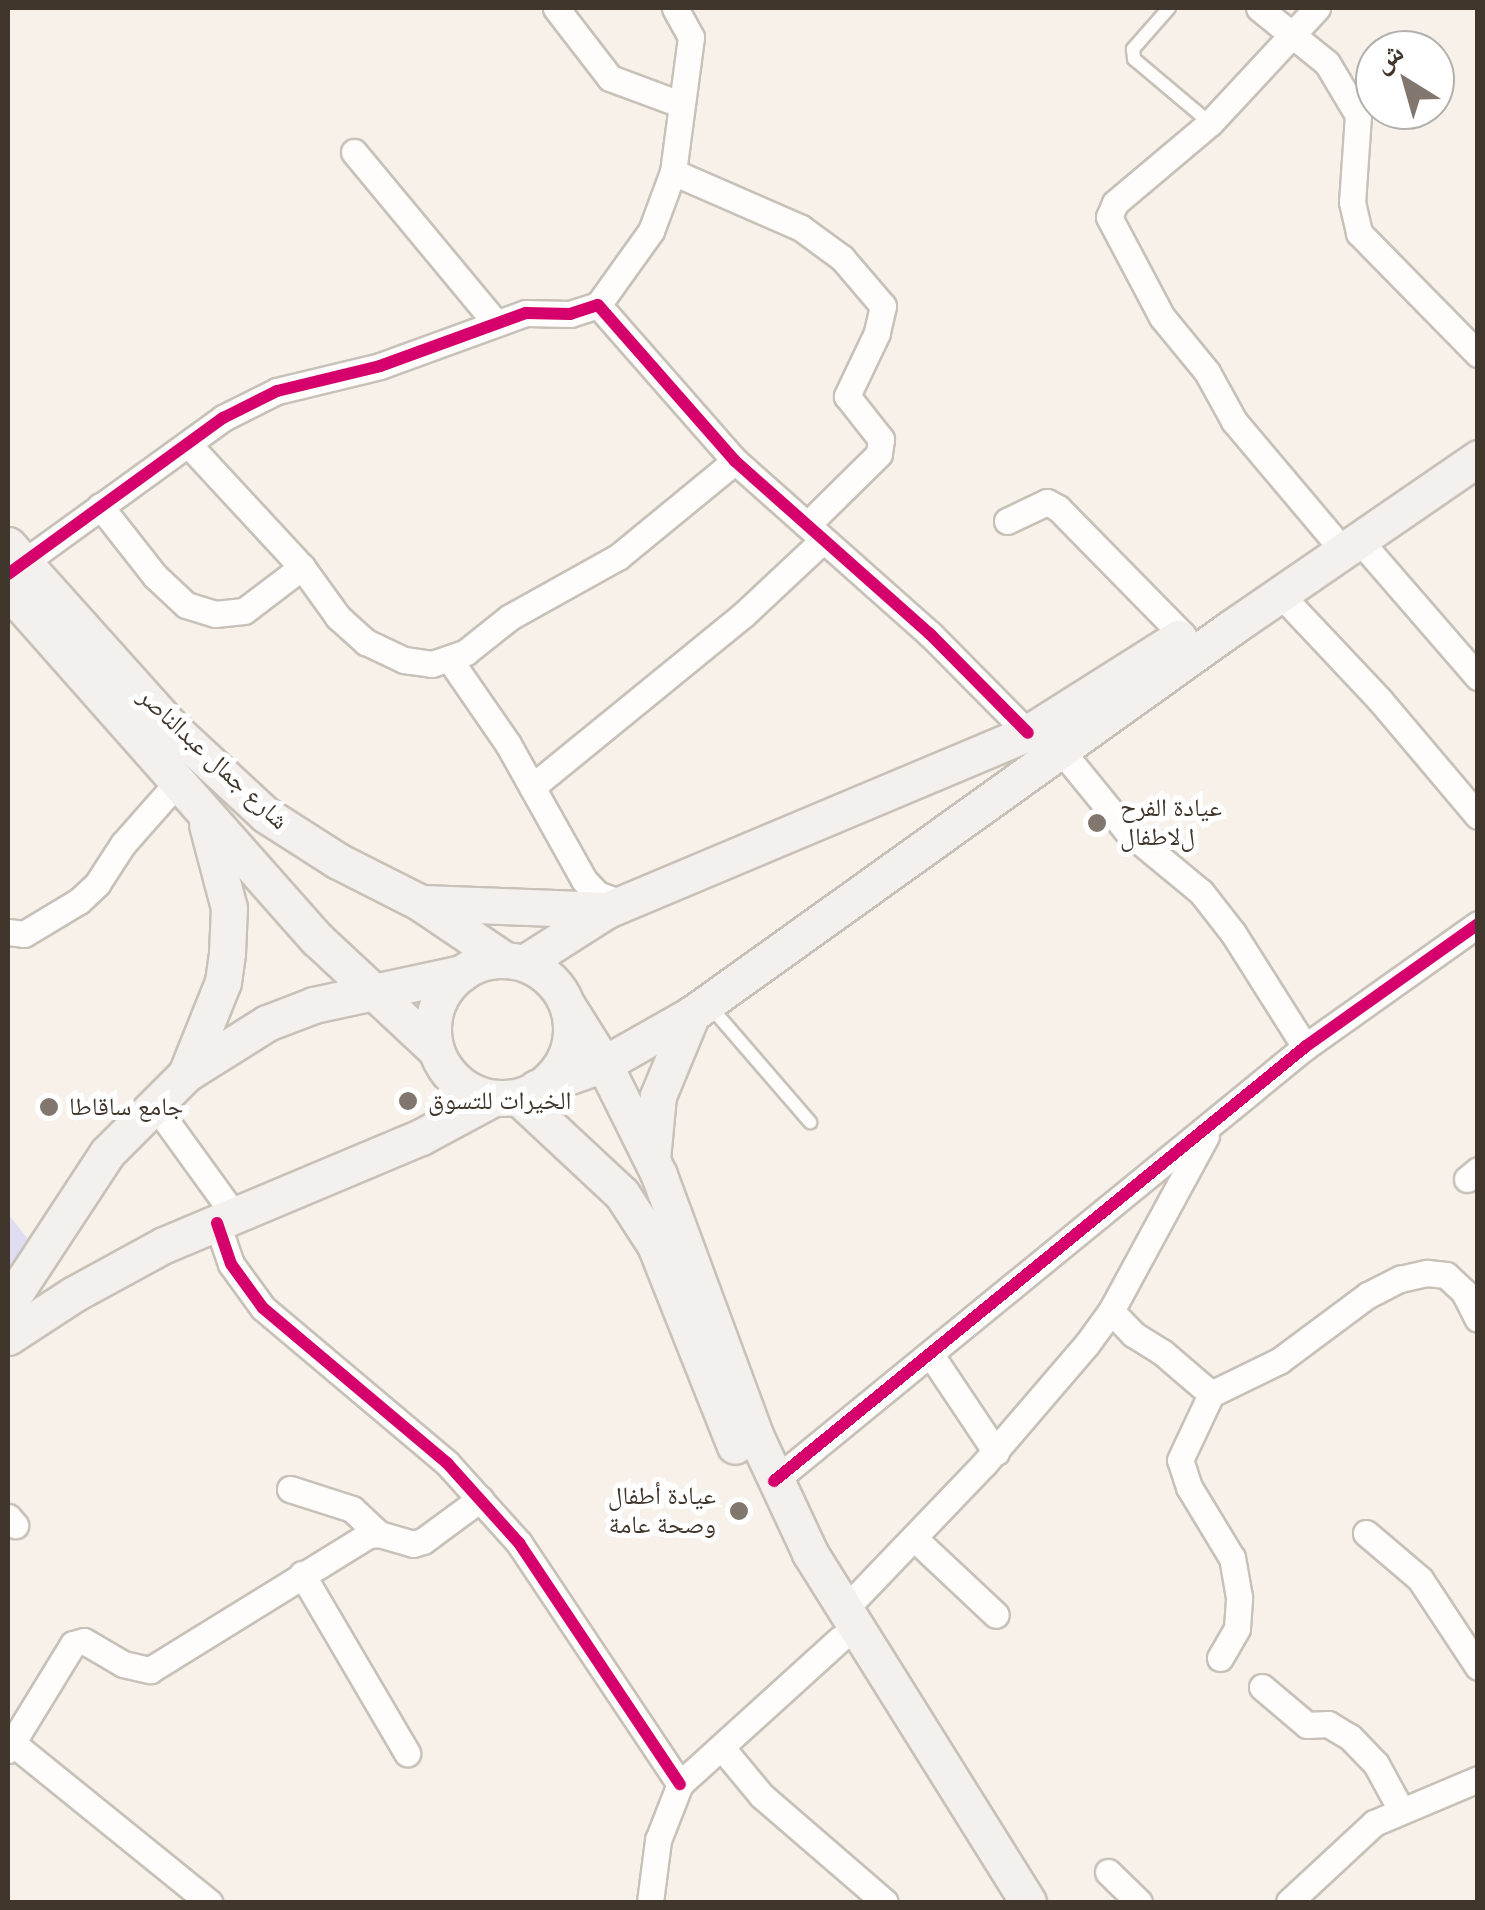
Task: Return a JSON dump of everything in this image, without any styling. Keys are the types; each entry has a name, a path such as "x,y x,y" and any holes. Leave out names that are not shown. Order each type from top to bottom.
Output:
{"main road":[{"path":"8,1337 74,1294 226,1219 515,1095 604,1064 700,1008 1281,595 1345,538 1478,437"},
{"path":"514,962 615,907 1028,734 1478,458"},
{"name":"شارع جمال عبدالناصر","path":"12,568 177,782 369,991 436,1050"},
{"name":"شارع جمال عبدالناصر","path":"12,568 172,728 266,815 338,861 419,902 514,962"},
{"path":"186,1074 224,982 227,953 229,908 219,857 202,810"},
{"path":"419,902 615,907"},
{"path":"8,1304 107,1153 186,1074 268,1024 314,1004 462,973 485,962 514,962 550,979 604,1064 652,1160 774,1481 841,1625 1028,1902"},
{"path":"462,973 436,1008 436,1050 446,1070 463,1086 515,1095 622,1194 655,1245 734,1446 1010,1902"},
{"path":"515,1095 563,1061 570,1042 567,1004"},
{"path":"652,1160 658,1096 700,1008"}],"street":[{"path":"556,8 610,78 680,104"},
{"path":"12,568 223,418 277,390 380,366 526,313 570,314 598,305 651,230 673,172 691,36 675,8"},
{"path":"1259,8 1327,63 1358,115 1352,202 1359,234 1478,354"},
{"path":"1318,8 1210,123 1115,203 1109,217 1162,317 1207,372 1234,421 1478,677"},
{"path":"354,152 495,322"},
{"path":"532,787 744,614 879,454 880,439 846,396 877,333 883,306 842,258 802,228 673,172"},
{"path":"598,305 736,461 930,634 1028,734"},
{"path":"188,444 302,567 338,618 366,642 404,660 432,664 450,660 527,606 618,558 736,461"},
{"path":"1007,521 1047,502 1058,508 1184,635"},
{"path":"100,506 173,596 201,611 244,611 302,567"},
{"path":"1281,595 1379,699 1478,816"},
{"path":"450,660 532,787 584,880 615,907"},
{"path":"1060,749 1126,830 1201,892 1233,932 1305,1047"},
{"path":"8,932 24,934 78,901 97,884 123,844 177,782"},
{"path":"774,1481 1305,1047 1478,924"},
{"path":"154,1104 226,1219 231,1264 263,1308 447,1463 480,1500 540,1571 680,1784"},
{"path":"650,1902 658,1840 680,1784 722,1748 841,1625 914,1538 996,1452 1110,1310 1214,1122"},
{"path":"1220,1658 1237,1628 1239,1597 1232,1558 1190,1487 1180,1460 1211,1394 1279,1362 1368,1295 1400,1279 1426,1273 1446,1275 1464,1292 1478,1319"},
{"path":"1110,1310 1133,1334 1162,1352 1211,1394"},
{"path":"931,1354 996,1452"},
{"path":"290,1489 352,1509 378,1534 412,1544 423,1541 480,1500"},
{"path":"1366,1533 1420,1579 1478,1666"},
{"path":"209,1902 11,1748 73,1644 84,1641 123,1664 150,1670 302,1574 378,1534"},
{"path":"914,1538 996,1615"},
{"path":"302,1574 408,1754"},
{"path":"1262,1687 1307,1725 1328,1724 1350,1737 1376,1764 1400,1808"},
{"path":"722,1748 762,1796 886,1902"},
{"path":"1289,1902 1374,1823 1400,1808 1478,1779"},
{"path":"1108,1872 1138,1902"}],"lane":[{"path":"1169,8 1133,48 1134,59 1210,123"},
{"path":"700,1008 810,1122"}],"shaded area":[{"path":"8,1214 36,1249 8,1292"}],"cycle path":[{"path":"8,574 223,418 277,391 380,366 526,313 570,314 598,305 735,461 930,634 1028,733"},
{"path":"774,1481 1305,1047 1478,924"},
{"path":"217,1223 231,1264 263,1308 447,1463 519,1543 680,1784"}],"place":[{"name":"عيادة الفرح لﻻطفال","path":"1097,823"},
{"name":"الخيرات للتسوق","path":"408,1101"},
{"name":"جامع ساقاطا","path":"49,1107"},
{"name":"عيادة أطفال وصحة عامة","path":"739,1511"}]}
